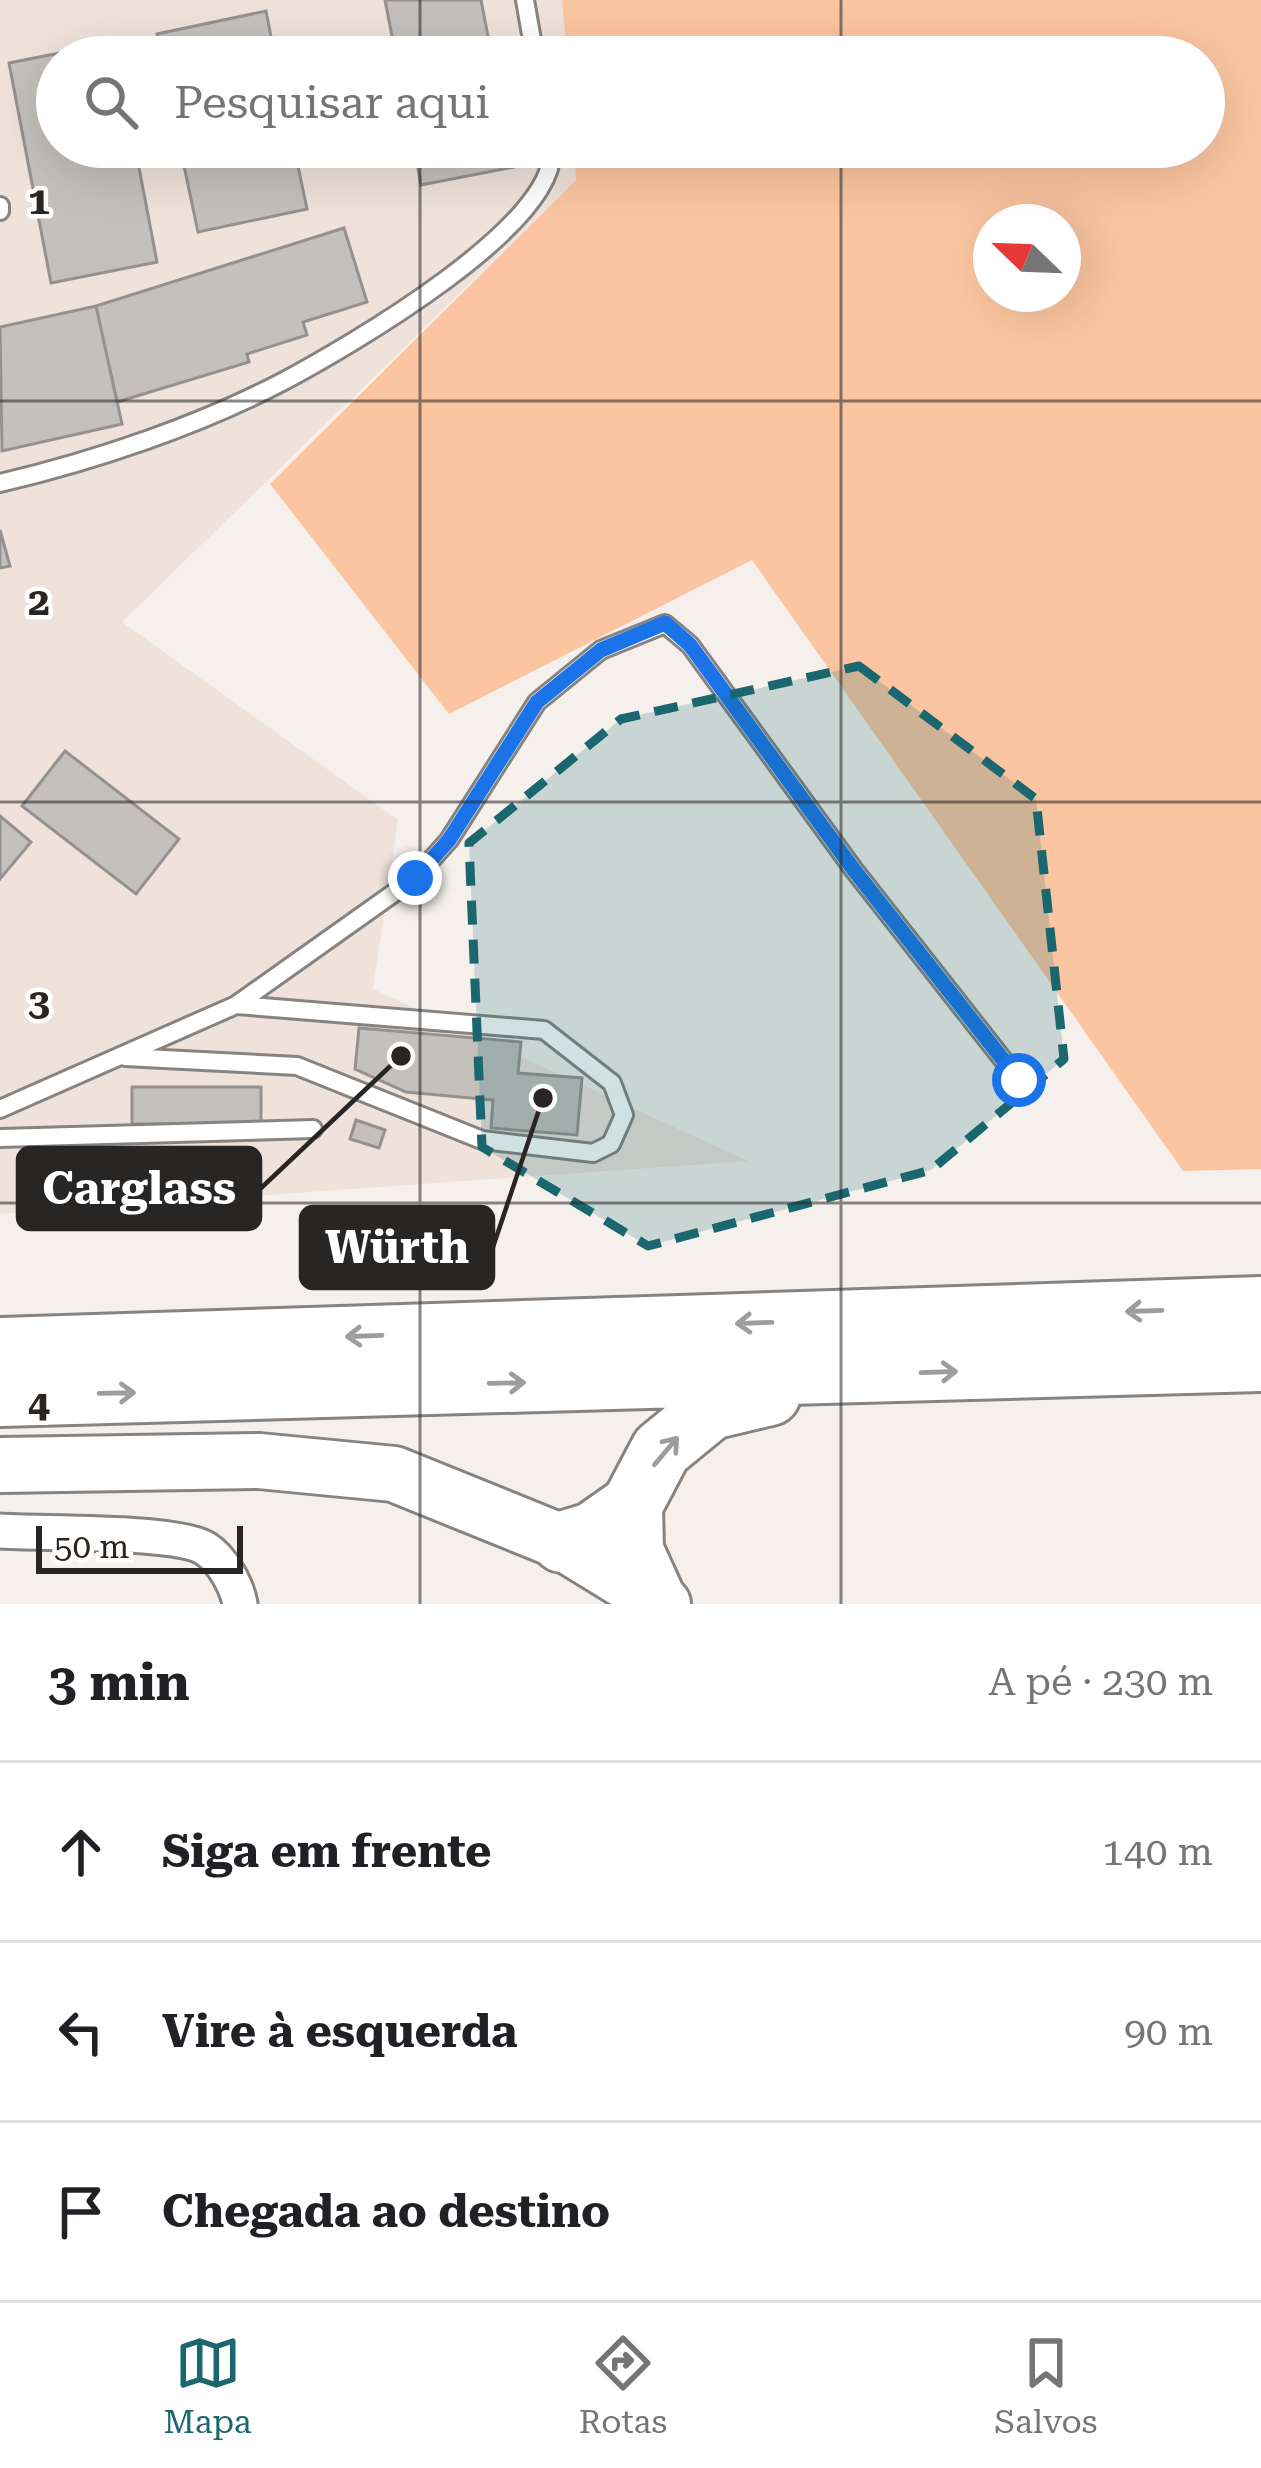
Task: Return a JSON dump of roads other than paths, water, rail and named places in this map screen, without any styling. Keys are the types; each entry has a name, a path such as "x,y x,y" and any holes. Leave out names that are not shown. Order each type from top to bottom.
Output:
{"highway":[{"path":"0,1348 1261,1307"},
{"path":"0,1396 1261,1361"},
{"path":"536,1546 592,1533 632,1505 661,1450 711,1408 863,1375"},
{"path":"632,1505 641,1601"}],"main road":[{"path":"0,1466 259,1461 394,1474 641,1601"}],"street":[{"path":"0,1531 175,1539 206,1549 238,1589 240,1604"}],"lane":[{"path":"525,0 532,36"},
{"path":"0,484 149,436 283,381 426,293 506,232 540,188 549,168"},
{"path":"0,1109 236,1004 415,878 449,840 537,702 601,650 665,623 690,645 854,870 1019,1080"},
{"path":"123,1057 297,1066 482,1140 593,1153 611,1144 624,1115 613,1083 544,1030 236,1004"},
{"path":"0,1138 314,1130"}],"place":[{"name":"Carglass","path":"401,1056"},
{"name":"Würth","path":"543,1098"}]}
